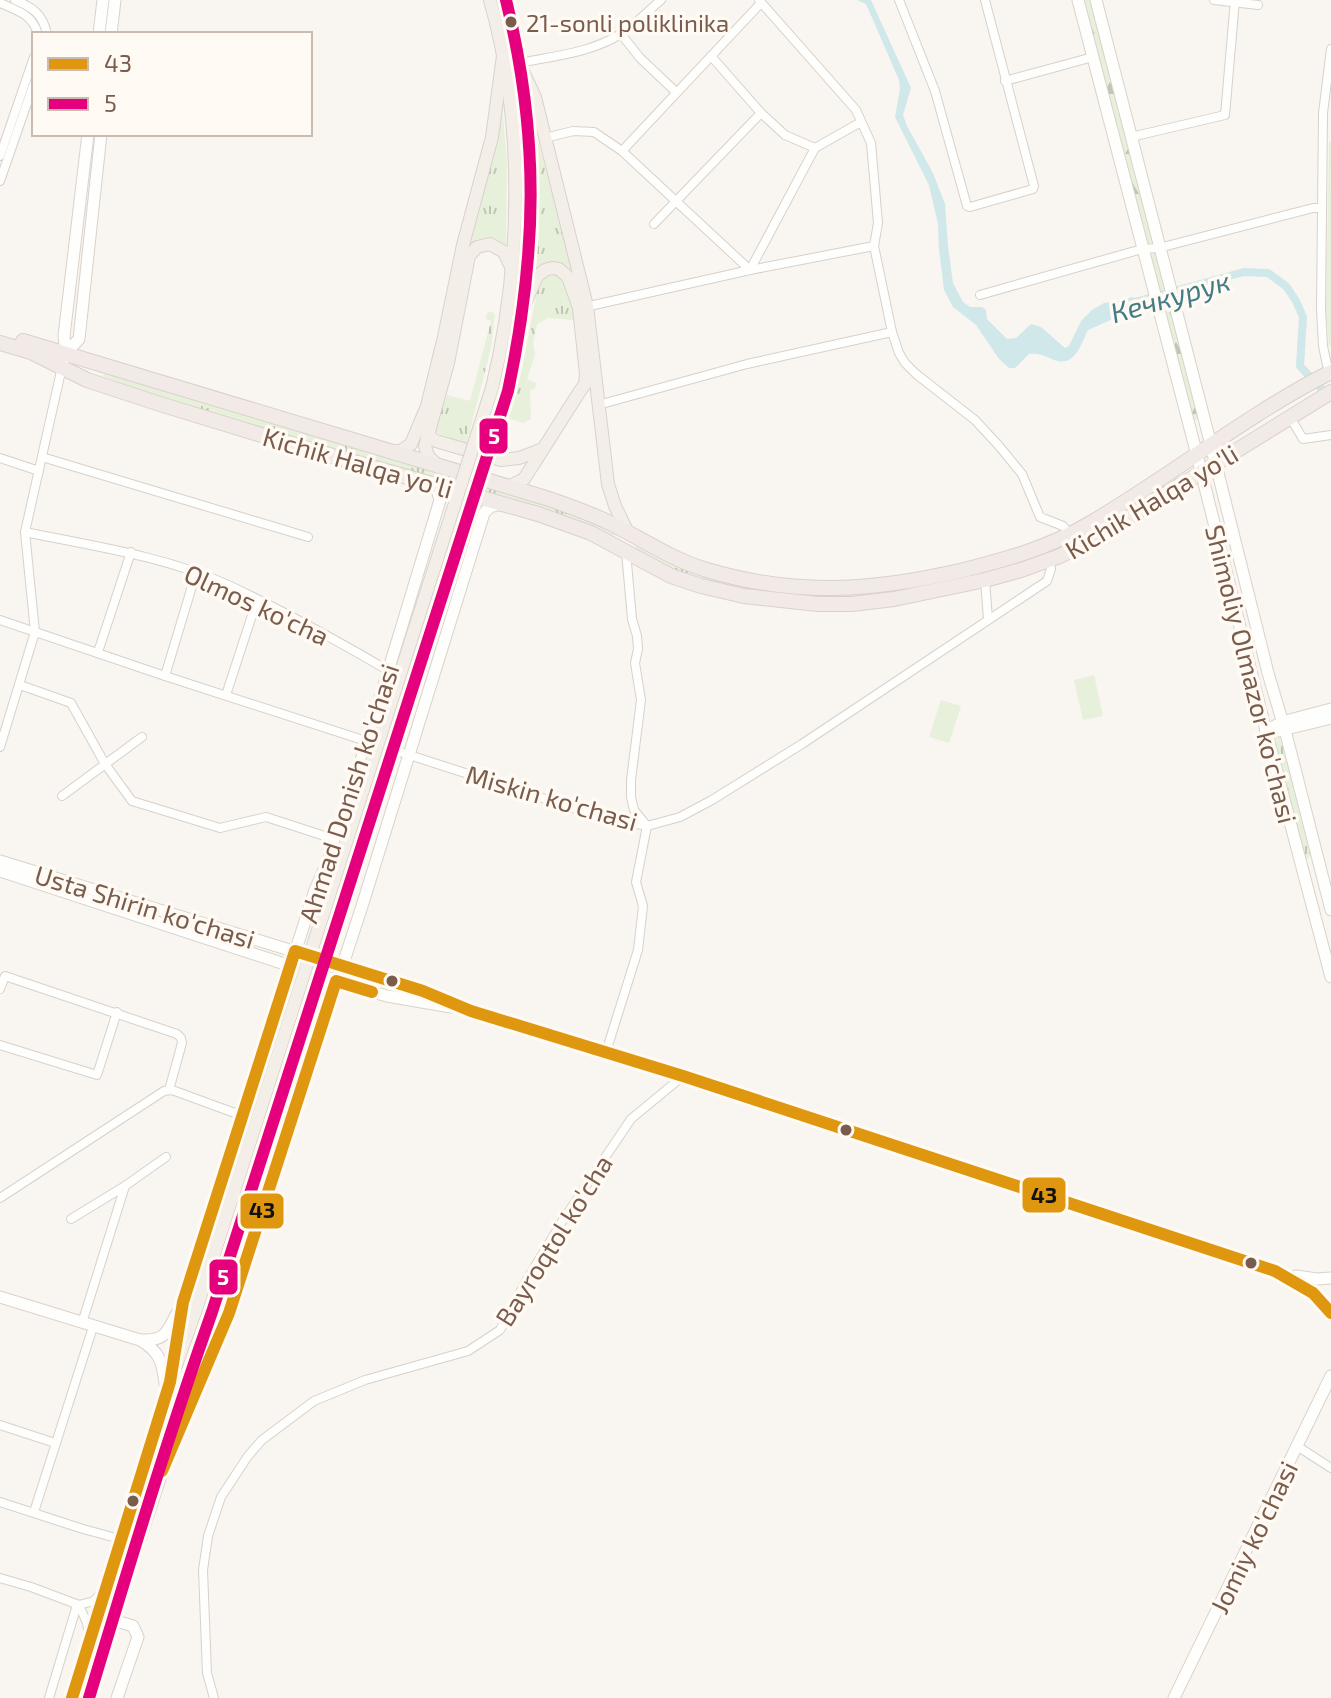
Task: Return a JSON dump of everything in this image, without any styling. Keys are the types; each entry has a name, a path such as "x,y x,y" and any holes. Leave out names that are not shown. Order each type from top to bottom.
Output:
{"highway":[{"name":"Kichik Halqa yo'li","path":"0,334 64,360 87,380 591,533 671,576 756,598 805,604 879,601 985,580 1049,560 1097,537 1331,392"},
{"name":"Kichik Halqa yo'li","path":"0,343 510,486 601,518 685,563 737,579 779,586 838,589 887,585 962,570 1034,550 1070,535 1254,416 1330,373"},
{"path":"623,549 628,533"}],"main road":[{"path":"99,32 103,0"},
{"path":"111,32 115,0"},
{"name":"Ahmad Donish ko'chasi","path":"88,1694 166,1459 498,390 512,270 515,173 503,56 490,0"},
{"name":"Ahmad Donish ko'chasi","path":"74,1692 168,1387 498,390 513,356 529,227 528,147 519,63 505,0"},
{"name":"Shimoliy Olmazor ko'chasi","path":"1078,0 1331,977"},
{"name":"Shimoliy Olmazor ko'chasi","path":"1096,0 1331,910"},
{"path":"392,451 401,451 411,444 424,417 463,245 492,137 503,56"},
{"path":"519,63 535,97 583,307 595,365 608,484 628,533"},
{"path":"528,147 535,97"},
{"path":"64,360 64,336 88,136"},
{"path":"64,360 79,339 101,136"},
{"path":"436,464 425,450 427,435 448,363 469,256 480,245 493,245 506,254 512,270"},
{"path":"510,486 524,479 585,382 586,374 583,307 562,271 552,268 537,276 520,315"},
{"path":"424,417 427,435 436,441 501,460 524,457 545,447 556,437 588,389 595,365"},
{"name":"Ahmad Donish ko'chasi","path":"168,1387 183,1302 315,890 337,840 440,500 437,490 430,483"},
{"name":"Ahmad Donish ko'chasi","path":"229,1313 363,903 484,513 492,506 503,504"},
{"path":"1266,731 1331,709"},
{"path":"1284,726 1331,718"},
{"name":"Usta Shirin ko'chasi","path":"0,861 423,991 471,1011 683,1076 1275,1271 1317,1279 1331,1278"},
{"path":"1302,866 1318,861"},
{"name":"Usta Shirin ko'chasi","path":"0,871 336,981 387,996 471,1011"},
{"path":"315,890 342,889 356,895 363,903"},
{"path":"279,1001 305,1001 326,1016"},
{"name":"Usta Shirin ko'chasi","path":"1275,1271 1304,1285 1324,1302 1331,1313"},
{"path":"0,1297 140,1340 154,1341 165,1335 183,1302"},
{"path":"166,1459 229,1313"},
{"path":"140,1340 157,1353 168,1387"},
{"name":"Jomiy ko'chasi","path":"1174,1698 1331,1376"},
{"path":"113,1620 133,1626 138,1637 117,1698"}],"street":[{"path":"15,0 35,10 43,20 46,32"},
{"path":"519,63 593,47 621,34 661,0"},
{"path":"899,0 935,91 967,206 970,207 1033,189 1034,186 985,0"},
{"path":"1214,0 1258,5"},
{"path":"1131,137 1225,115 1234,1"},
{"path":"622,151 760,2 856,110 871,143 878,223 874,246 892,332 905,363 975,420 1022,474 1040,517 1063,526 1070,535"},
{"path":"0,3 29,16 37,32"},
{"path":"621,34 640,58 676,92"},
{"path":"1330,373 1323,346 1321,309 1323,113 1331,49"},
{"path":"711,56 761,113 785,135 815,148"},
{"path":"1005,81 1093,57"},
{"path":"0,156 32,63"},
{"path":"0,181 32,89"},
{"path":"654,224 761,113"},
{"path":"750,270 815,148 861,122"},
{"path":"545,138 573,131 594,132 622,151 750,270"},
{"path":"980,295 1142,249 1159,248 1322,208"},
{"path":"583,307 874,246"},
{"path":"598,405 747,364 892,332"},
{"path":"0,747 35,632 25,532 64,360"},
{"path":"1290,417 1303,439 1331,435"},
{"path":"42,457 308,537"},
{"path":"0,458 39,471"},
{"name":"Olmos ko'cha","path":"25,532 131,552 225,584 321,632 389,671"},
{"path":"606,1052 638,950 643,906 636,882 647,826 634,810 631,797 641,700 635,663 637,636 623,549"},
{"path":"98,652 131,552"},
{"name":"Miskin ko'chasi","path":"0,620 601,817 647,826 680,817 712,800 810,738 1047,581 1051,569 1049,560"},
{"path":"165,676 196,573"},
{"path":"985,580 988,619"},
{"path":"226,695 257,600"},
{"path":"20,685 71,703 105,764 130,799 136,802 220,828 266,817 337,840"},
{"path":"62,796 142,737"},
{"path":"0,989 5,976 177,1034 181,1038 181,1047 169,1090"},
{"path":"0,1045 97,1075 117,1012"},
{"name":"Bayroqtol ko'cha","path":"214,1698 207,1673 203,1570 208,1536 221,1497 248,1456 269,1433 314,1401 365,1380 468,1351 500,1330 563,1220 631,1119 683,1076"},
{"path":"0,1198 164,1091 169,1090 243,1116"},
{"path":"71,1219 166,1157"},
{"path":"34,1512 125,1186"},
{"path":"0,1425 55,1443"},
{"path":"1297,1446 1331,1468"},
{"path":"0,1502 120,1539"},
{"path":"0,1578 78,1605 94,1601 105,1589"},
{"path":"78,1605 87,1623 90,1640"},
{"path":"49,1698 78,1605"}],"green space":[{"path":"1084,0 1091,0 1154,242 1148,244"},
{"path":"502,104 507,164 506,246 488,238 469,246"},
{"path":"537,138 574,274 556,262 536,270 539,229"},
{"path":"1331,142 1331,347 1326,309"},
{"path":"1156,253 1199,419 1193,421 1150,255"},
{"path":"555,275 568,288 575,320 547,318 537,325 533,342 535,355 527,379 536,383 535,389 530,390 531,419 523,423 505,417 522,369 538,286 545,277"},
{"path":"489,312 495,315 491,348 466,446 432,430 443,394 470,401 491,321 486,319"},
{"path":"106,370 587,518 616,532 616,535 610,536 132,388 103,376"},
{"path":"1177,474 1180,479 1073,546 986,575 877,596 805,599 717,585 673,570 634,549 636,546 671,564 707,577 784,592 985,570"},
{"path":"1094,675 1103,716 1083,720 1074,680"},
{"path":"941,700 961,706 949,743 929,737"},
{"path":"1275,737 1281,740 1311,855 1308,859 1304,857"}],"water":[{"path":"857,0 871,0 911,88 903,115 945,204 953,283 963,302 970,307 986,310 987,319 1007,339 1016,338 1031,324 1041,327 1065,348 1069,346 1081,321 1092,310 1104,303 1132,297 1140,299 1134,306 1116,313 1113,319 1088,330 1080,348 1067,361 1029,354 1015,368 1009,368 999,359 976,325 953,307 944,290 938,224 929,185 895,117 899,80 866,4"}],"waterway":[{"name":"Кечкурук","path":"1131,303 1244,272 1268,273 1286,286 1296,301 1303,317 1300,366 1329,397"}],"transit line":[{"name":"5","path":"89,1698 164,1456 508,391 525,291 531,196 525,100 506,0"},
{"name":"43","path":"72,1698 170,1382 183,1302 295,951 423,991 471,1011 683,1076 1275,1271 1313,1293 1331,1313"},
{"name":"43","path":"162,1471 229,1313 336,981 372,992"}],"place":[{"name":"21-sonli poliklinika","path":"511,22"}]}
